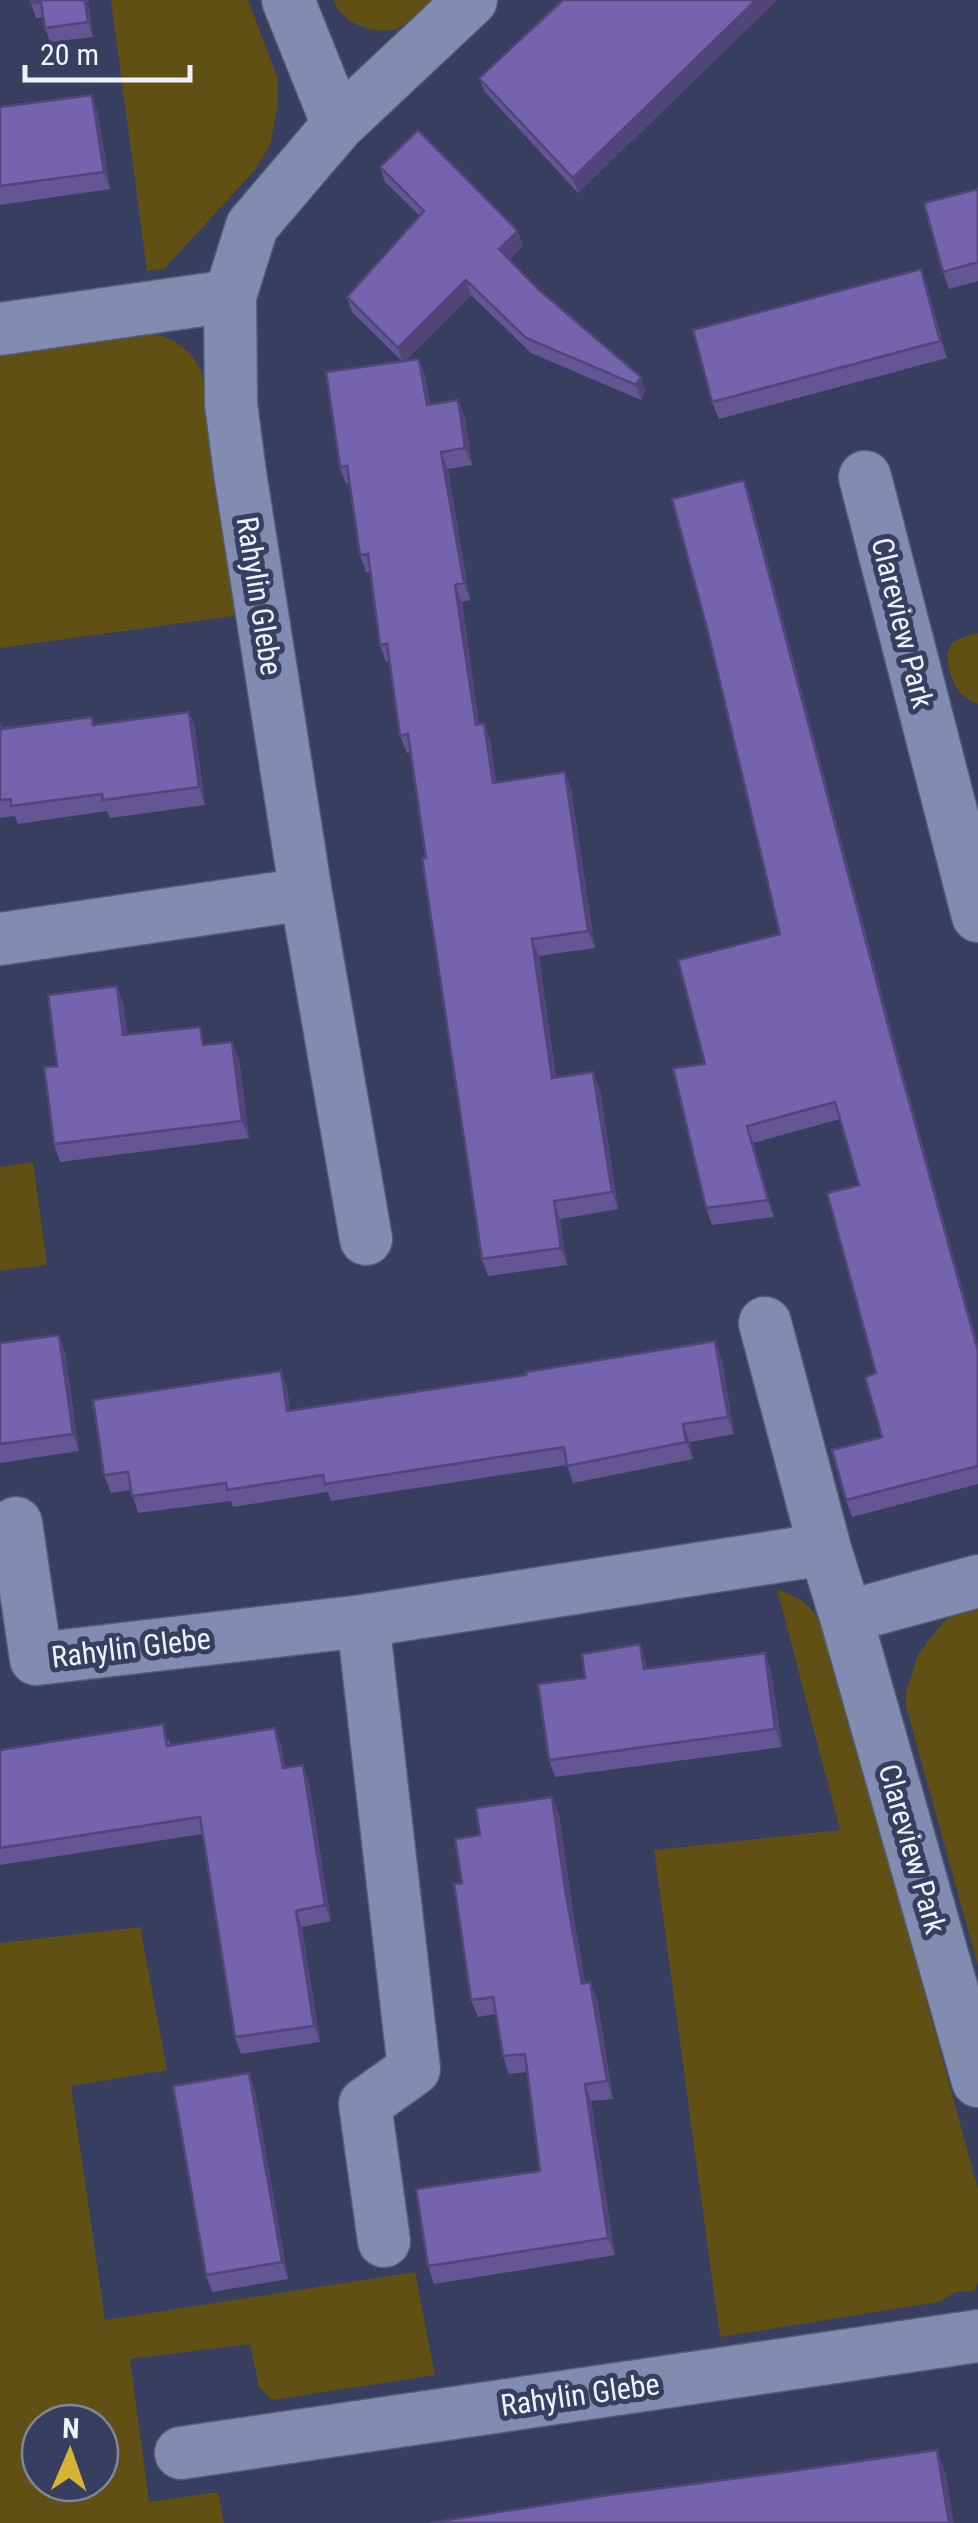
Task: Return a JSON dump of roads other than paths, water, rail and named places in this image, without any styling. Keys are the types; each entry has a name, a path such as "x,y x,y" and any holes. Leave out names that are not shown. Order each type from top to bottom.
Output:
{"street":[{"path":"288,0 338,125"},
{"name":"Rahylin Glebe","path":"366,1239 306,894 231,404 230,296 252,226 338,125 471,0"},
{"path":"0,329 230,296"},
{"name":"Clareview Park","path":"865,477 959,763 978,916"},
{"path":"0,938 306,894"},
{"name":"Clareview Park","path":"765,1323 825,1549 978,2081"},
{"name":"Rahylin Glebe","path":"16,1524 36,1660 363,1620 825,1549"},
{"path":"846,1617 978,1581"},
{"path":"363,1620 414,2069 365,2104 384,2241"},
{"name":"Rahylin Glebe","path":"181,2453 978,2336"}]}
